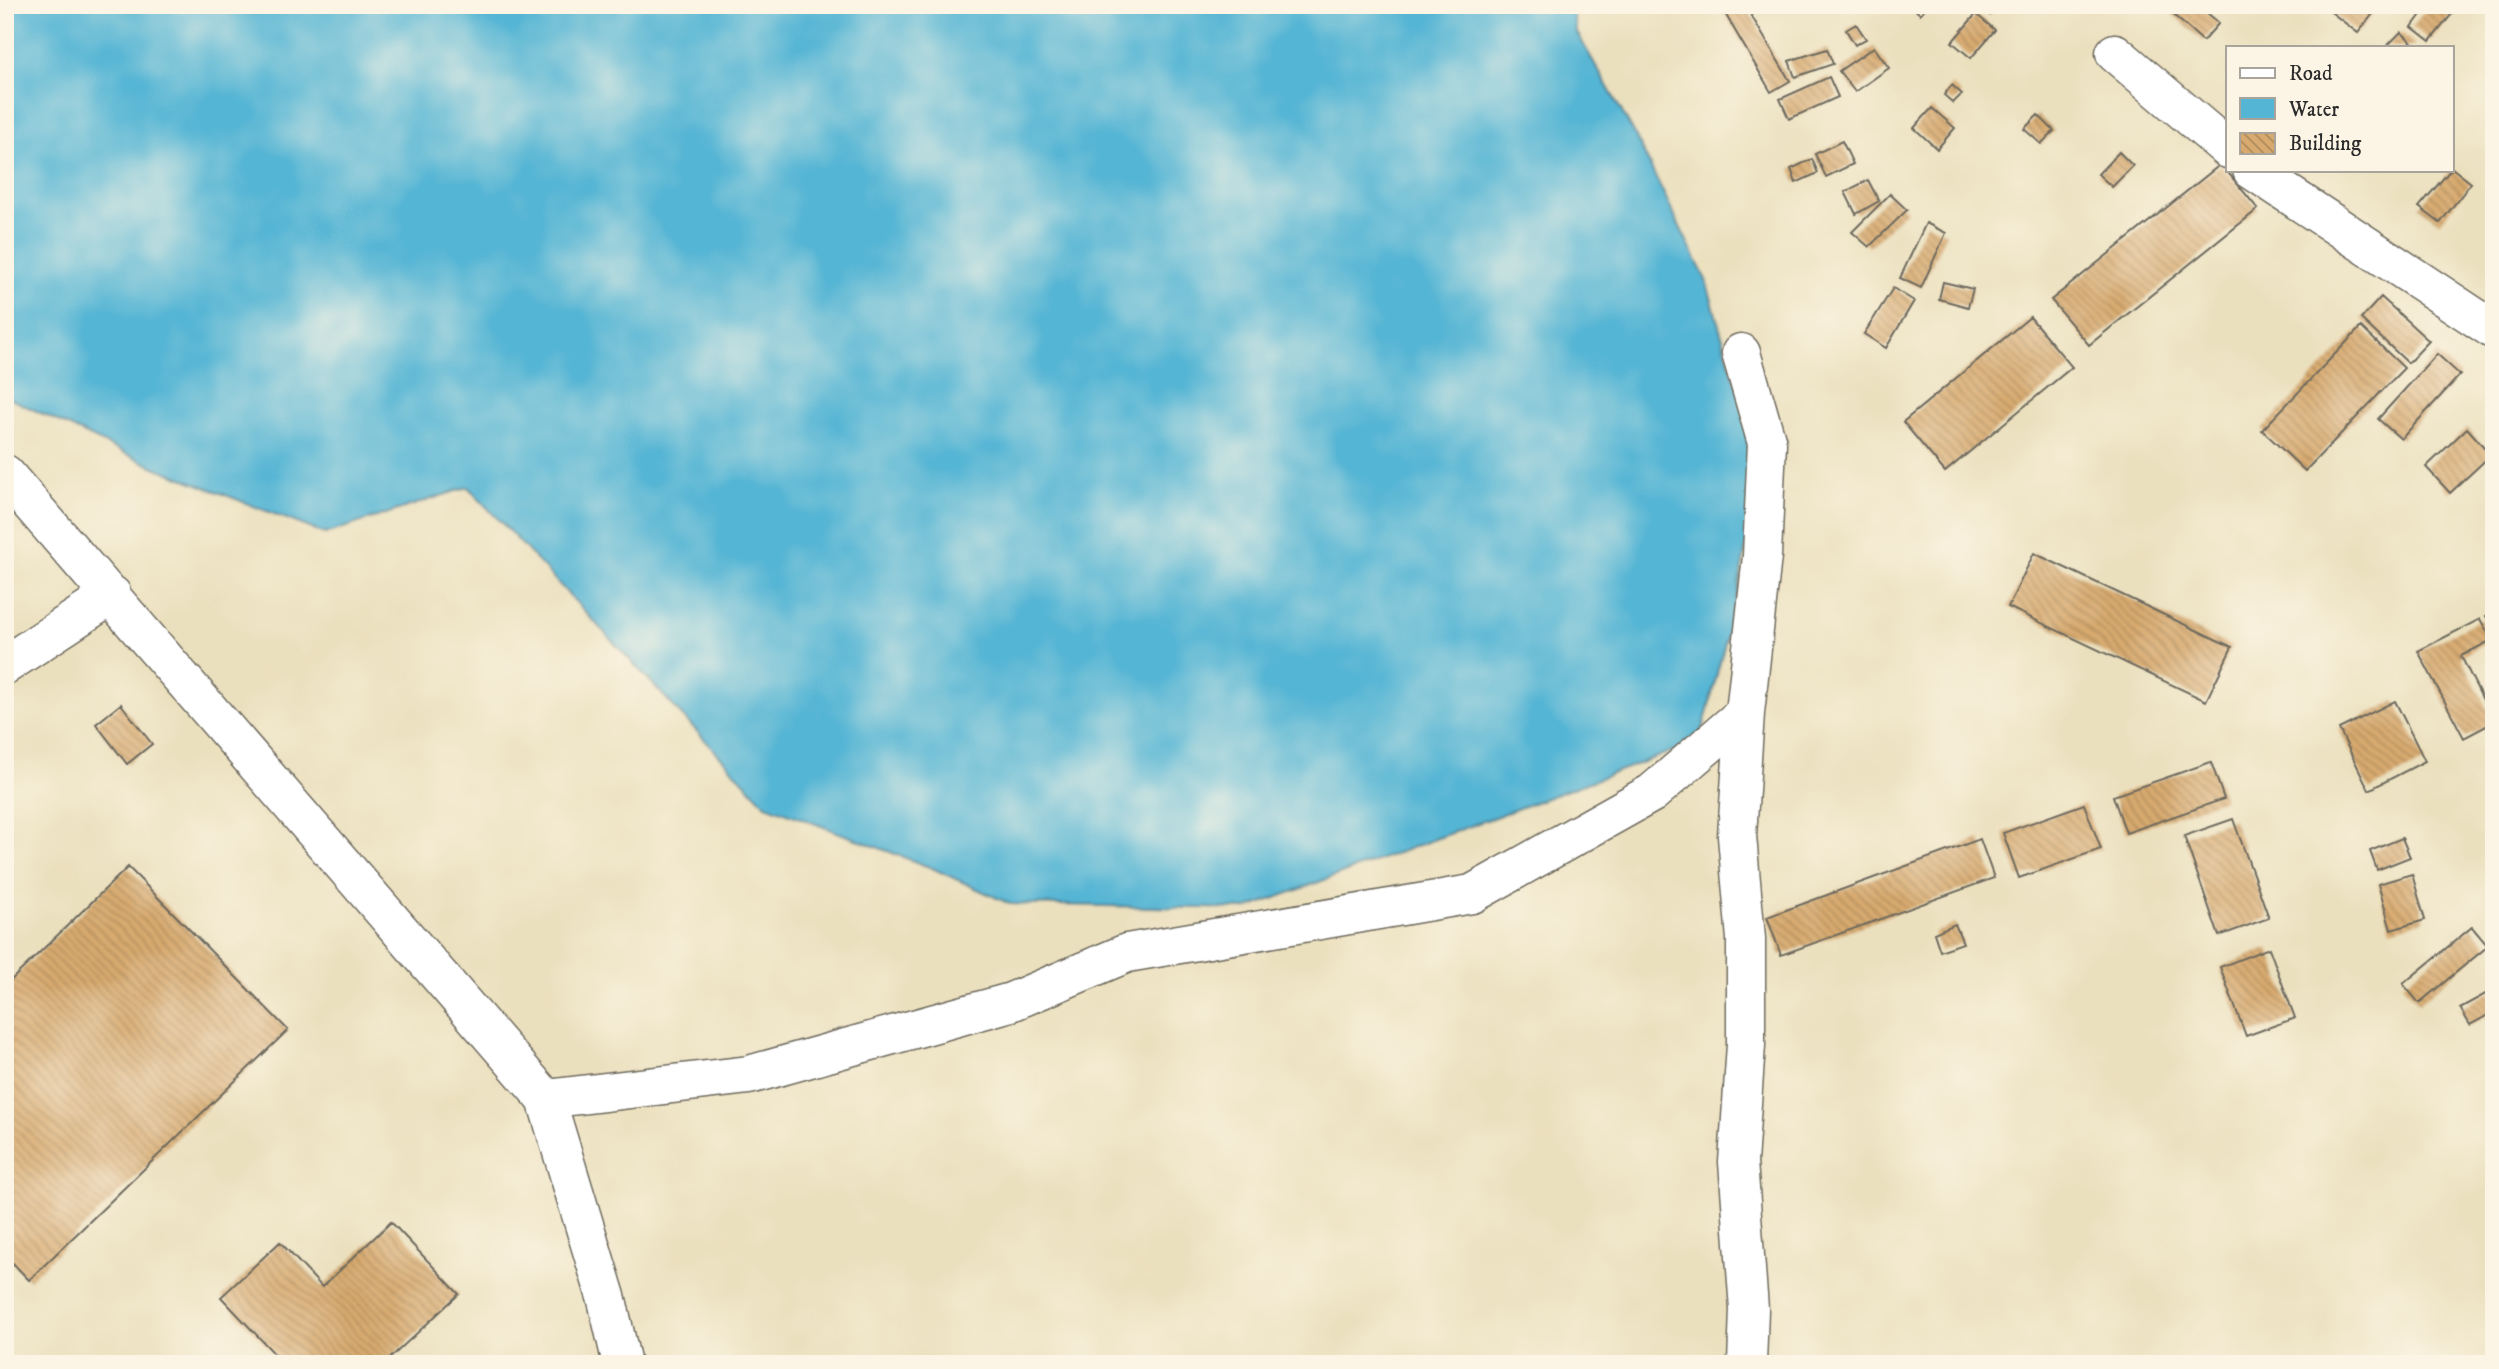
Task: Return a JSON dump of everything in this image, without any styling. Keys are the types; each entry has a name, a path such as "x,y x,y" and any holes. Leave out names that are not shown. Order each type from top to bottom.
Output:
{"street":[{"path":"2115,53 2226,147"},
{"path":"2255,172 2494,330"},
{"path":"1741,353 1767,443 1762,556 1745,713 1737,836 1746,939 1746,1045 1738,1163 1749,1309 1747,1364"},
{"path":"5,474 546,1099 607,1300 622,1364"},
{"path":"5,665 112,595"},
{"path":"546,1099 749,1075 1011,1002 1127,953 1472,894 1652,793 1745,713"}],"water":[{"path":"5,5 1572,5 1576,31 1635,135 1706,280 1760,468 1738,591 1700,741 1246,909 1010,904 932,868 766,805 468,487 325,534 152,466 9,398 5,393"}],"building":[{"path":"1720,5 1745,5 1790,81 1771,92"},
{"path":"1910,5 1928,5 1920,14"},
{"path":"1979,5 1999,5 1990,15"},
{"path":"2174,5 2198,5 2219,23 2203,41 2169,11"},
{"path":"2322,5 2377,5 2379,6 2358,33"},
{"path":"2428,5 2440,5 2452,14 2430,41 2412,27"},
{"path":"1976,14 1995,30 1971,58 1952,42"},
{"path":"1856,24 1866,39 1855,45 1846,30"},
{"path":"2401,32 2416,46 2387,46"},
{"path":"1874,47 1889,68 1855,92 1839,71"},
{"path":"1827,49 1833,64 1795,77 1789,61"},
{"path":"1829,77 1838,97 1789,119 1780,99"},
{"path":"1952,85 1962,94 1953,103 1944,95"},
{"path":"1932,108 1955,128 1937,149 1914,128"},
{"path":"2038,115 2054,131 2041,144 2024,129"},
{"path":"1842,141 1853,164 1826,177 1815,154"},
{"path":"2119,152 2133,166 2112,187 2098,174"},
{"path":"1812,159 1818,173 1796,183 1791,169"},
{"path":"2221,164 2258,209 2089,345 2051,300"},
{"path":"2454,170 2471,183 2440,223 2419,207 2449,172 2454,172"},
{"path":"1868,180 1879,201 1856,214 1845,192"},
{"path":"1890,194 1907,210 1869,247 1852,232"},
{"path":"1926,223 1946,233 1921,288 1900,278"},
{"path":"1943,282 1973,289 1968,307 1939,299"},
{"path":"1893,288 1914,301 1886,348 1864,334"},
{"path":"2381,297 2429,341 2408,363 2361,319"},
{"path":"2030,317 2072,367 1945,472 1903,422"},
{"path":"2361,327 2404,368 2305,471 2262,430"},
{"path":"2437,354 2460,375 2401,439 2378,419"},
{"path":"2467,428 2491,455 2450,493 2426,467"},
{"path":"2034,553 2232,647 2206,701 2008,607"},
{"path":"2494,612 2494,632 2486,616"},
{"path":"2480,619 2492,640 2461,656 2494,722 2464,738 2418,651"},
{"path":"2395,701 2425,761 2369,790 2339,729"},
{"path":"121,704 152,744 127,764 96,724"},
{"path":"2211,762 2224,799 2126,833 2113,796"},
{"path":"2084,804 2101,849 2019,878 2003,833"},
{"path":"2233,819 2269,918 2219,936 2184,836"},
{"path":"2402,838 2410,857 2377,870 2370,851"},
{"path":"1980,839 1994,878 1781,955 1767,917"},
{"path":"128,867 288,1030 29,1280 5,1255 5,986"},
{"path":"2412,874 2425,920 2391,930 2378,884"},
{"path":"1955,924 1963,943 1940,951 1934,933"},
{"path":"2472,927 2488,946 2419,1003 2403,984"},
{"path":"2269,948 2295,1018 2246,1036 2220,967"},
{"path":"2489,992 2494,1000 2494,1012 2470,1025 2460,1008"},
{"path":"391,1222 459,1294 387,1361 390,1364 284,1364 221,1297 280,1242 322,1287"}]}
